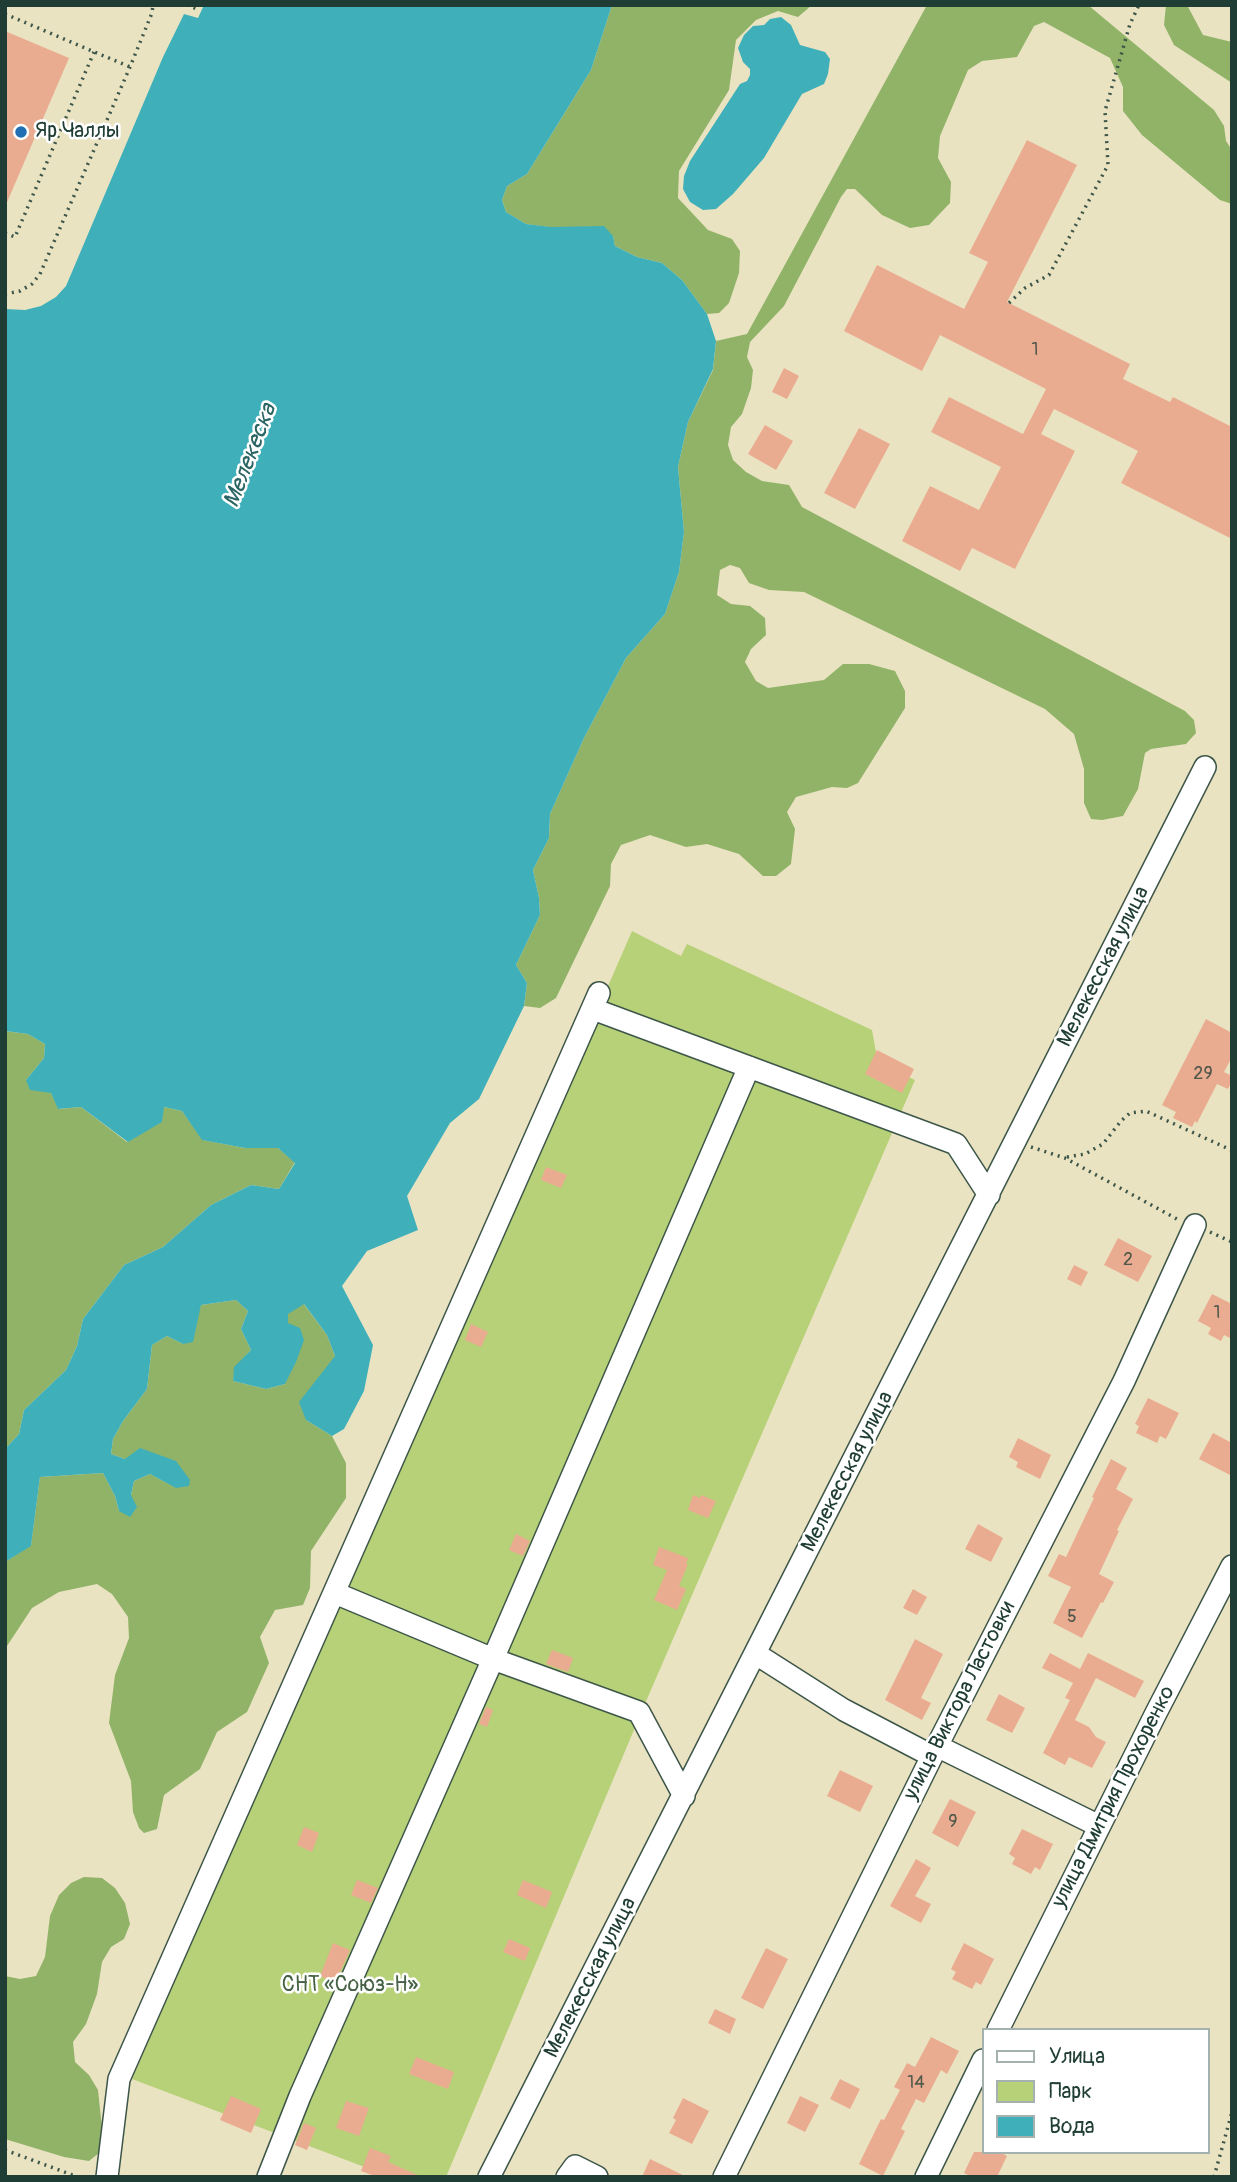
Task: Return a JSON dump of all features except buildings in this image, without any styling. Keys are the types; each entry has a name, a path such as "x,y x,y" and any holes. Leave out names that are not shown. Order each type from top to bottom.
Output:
{"street":[{"name":"Мелекесская улица","path":"489,2177 1205,767"},
{"path":"107,2177 119,2080 596,1001 749,1067 956,1144 989,1195"},
{"path":"268,2177 300,2096 493,1659 749,1067"},
{"name":"улица Виктора Ластовки","path":"724,2177 934,1751 1124,1381 1195,1225"},
{"name":"улица Дмитрия Прохоренко","path":"1000,2028 1232,1566"},
{"path":"335,1593 493,1659 639,1712 684,1796"},
{"path":"756,1654 844,1710 1100,1826"},
{"path":"926,2177 982,2062"},
{"path":"567,2177 575,2166 597,2177"}],"path":[{"path":"5,294 20,291 32,284 40,274 130,67 153,5"},
{"path":"187,5 197,9 199,5"},
{"path":"1009,303 1025,288 1049,275 1108,165 1105,111 1129,24 1139,5"},
{"path":"5,14 130,67"},
{"path":"5,233 15,237 94,52"},
{"path":"1065,1158 1085,1154 1103,1144 1130,1113 1146,1111 1231,1150"},
{"path":"1015,1143 1065,1158 1169,1216 1232,1242"},
{"path":"1214,2177 1232,2112"},
{"path":"5,2150 78,2177"}],"green space":[{"path":"612,5 812,5 798,17 778,11 756,20 736,40 729,90 679,171 678,198 708,230 732,239 740,251 739,273 729,303 719,313 707,314 682,280 662,263 637,257 615,246 613,236 526,224 506,212 502,200 507,186 527,174 591,70"},
{"path":"927,5 1088,5 1214,110 1224,126 1226,141 1232,150 1232,204 1220,200 1142,135 1123,111 1123,87 1110,58 1044,22 1034,26 1017,57 982,61 968,70 940,136 938,158 951,182 950,203 929,225 910,228 882,215 855,189 847,189 841,197 784,306 750,342 747,357 753,370 751,388 742,414 731,427 728,445 733,460 762,481 789,485 802,507 1185,711 1194,720 1196,733 1186,744 1151,749 1145,753 1138,789 1123,816 1091,819 1084,803 1084,769 1074,734 1045,709 804,592 769,590 749,583 740,568 730,565 720,570 717,595 731,604 750,606 765,618 766,635 751,649 745,662 756,681 768,688 824,680 843,664 869,664 895,671 905,691 905,708 858,783 847,788 832,787 796,797 787,812 795,829 791,864 776,876 763,876 739,854 707,844 686,847 650,835 621,845 611,864 610,886 556,998 540,1008 524,1006 527,983 516,965 540,915 533,870 549,838 550,814 584,738 626,658 665,614 679,572 684,532 678,467 688,422 713,370 716,341 747,334"},
{"path":"1166,5 1187,5 1203,35 1232,42 1232,83 1174,45 1164,25"},
{"name":"СНТ «Союз-Н»","path":"632,931 681,956 687,944 872,1030 878,1063 915,1080 644,1706 446,2177 391,2177 132,2079"},
{"path":"5,1031 28,1034 45,1044 44,1058 26,1080 51,1093 59,1109 81,1107 127,1142 164,1107 182,1111 203,1140 245,1148 278,1148 295,1162 279,1189 251,1185 211,1205 163,1247 124,1265 83,1319 77,1346 66,1370 24,1410 19,1434 5,1449"},
{"path":"236,1300 248,1311 241,1329 251,1350 235,1367 233,1381 266,1389 285,1384 288,1313 303,1303 327,1335 335,1356 306,1420 332,1436 346,1463 346,1498 311,1551 310,1588 303,1605 275,1610 260,1637 269,1663 247,1712 217,1732 200,1769 164,1795 157,1829 144,1833 139,1828 133,1812 131,1781 109,1723 115,1675 129,1638 128,1617 112,1594 97,1584 59,1592 32,1608 5,1649 5,1562 31,1545 40,1477 103,1473 115,1496 119,1511 131,1495 134,1481 150,1474 176,1488 125,1459 111,1454 113,1439 147,1389 152,1345 167,1336 183,1344 201,1305"},
{"path":"84,1877 102,1878 115,1888 125,1903 130,1924 124,1939 111,1947 102,1962 97,1994 86,2024 73,2042 75,2062 89,2075 98,2090 102,2128 99,2153 89,2161 64,2157 5,2139 5,1976 20,1979 36,1976 45,1957 50,1916 59,1895 71,1883"}],"water":[{"name":"Мелекеска","path":"204,5 612,5 591,70 527,174 507,186 502,200 506,212 526,224 551,227 604,226 613,236 615,246 637,257 662,263 682,280 707,314 716,341 713,369 688,422 678,467 684,532 679,572 665,614 626,658 584,738 550,814 549,838 533,870 540,915 516,965 527,983 524,1006 479,1099 450,1123 407,1196 418,1230 367,1251 342,1286 373,1345 364,1391 344,1429 332,1436 306,1420 299,1402 335,1356 327,1335 304,1304 288,1314 288,1323 300,1328 304,1340 296,1362 285,1384 266,1389 233,1381 234,1367 251,1350 241,1329 248,1311 236,1300 201,1305 193,1342 183,1344 167,1336 152,1345 147,1389 113,1439 111,1454 125,1459 140,1448 176,1461 190,1480 189,1486 176,1488 150,1474 134,1481 131,1495 137,1507 130,1517 119,1511 115,1496 103,1473 40,1477 31,1546 5,1562 5,1449 19,1434 24,1410 66,1370 77,1346 83,1319 124,1265 163,1247 211,1205 251,1185 279,1189 295,1163 278,1148 245,1148 202,1140 182,1111 164,1107 162,1122 128,1142 81,1107 58,1109 51,1093 30,1090 26,1080 44,1058 45,1044 28,1034 5,1031 5,309 25,310 41,306 56,297 66,286 163,57 184,14 198,18"},
{"path":"781,17 791,25 800,45 825,52 830,59 824,84 802,94 764,158 733,194 716,209 703,210 690,202 683,189 684,176 690,161 740,84 747,81 750,75 750,69 743,62 738,48 744,35 753,26 764,25 770,19"}],"place":[{"name":"Яр Чаллы","path":"21,132"}]}
